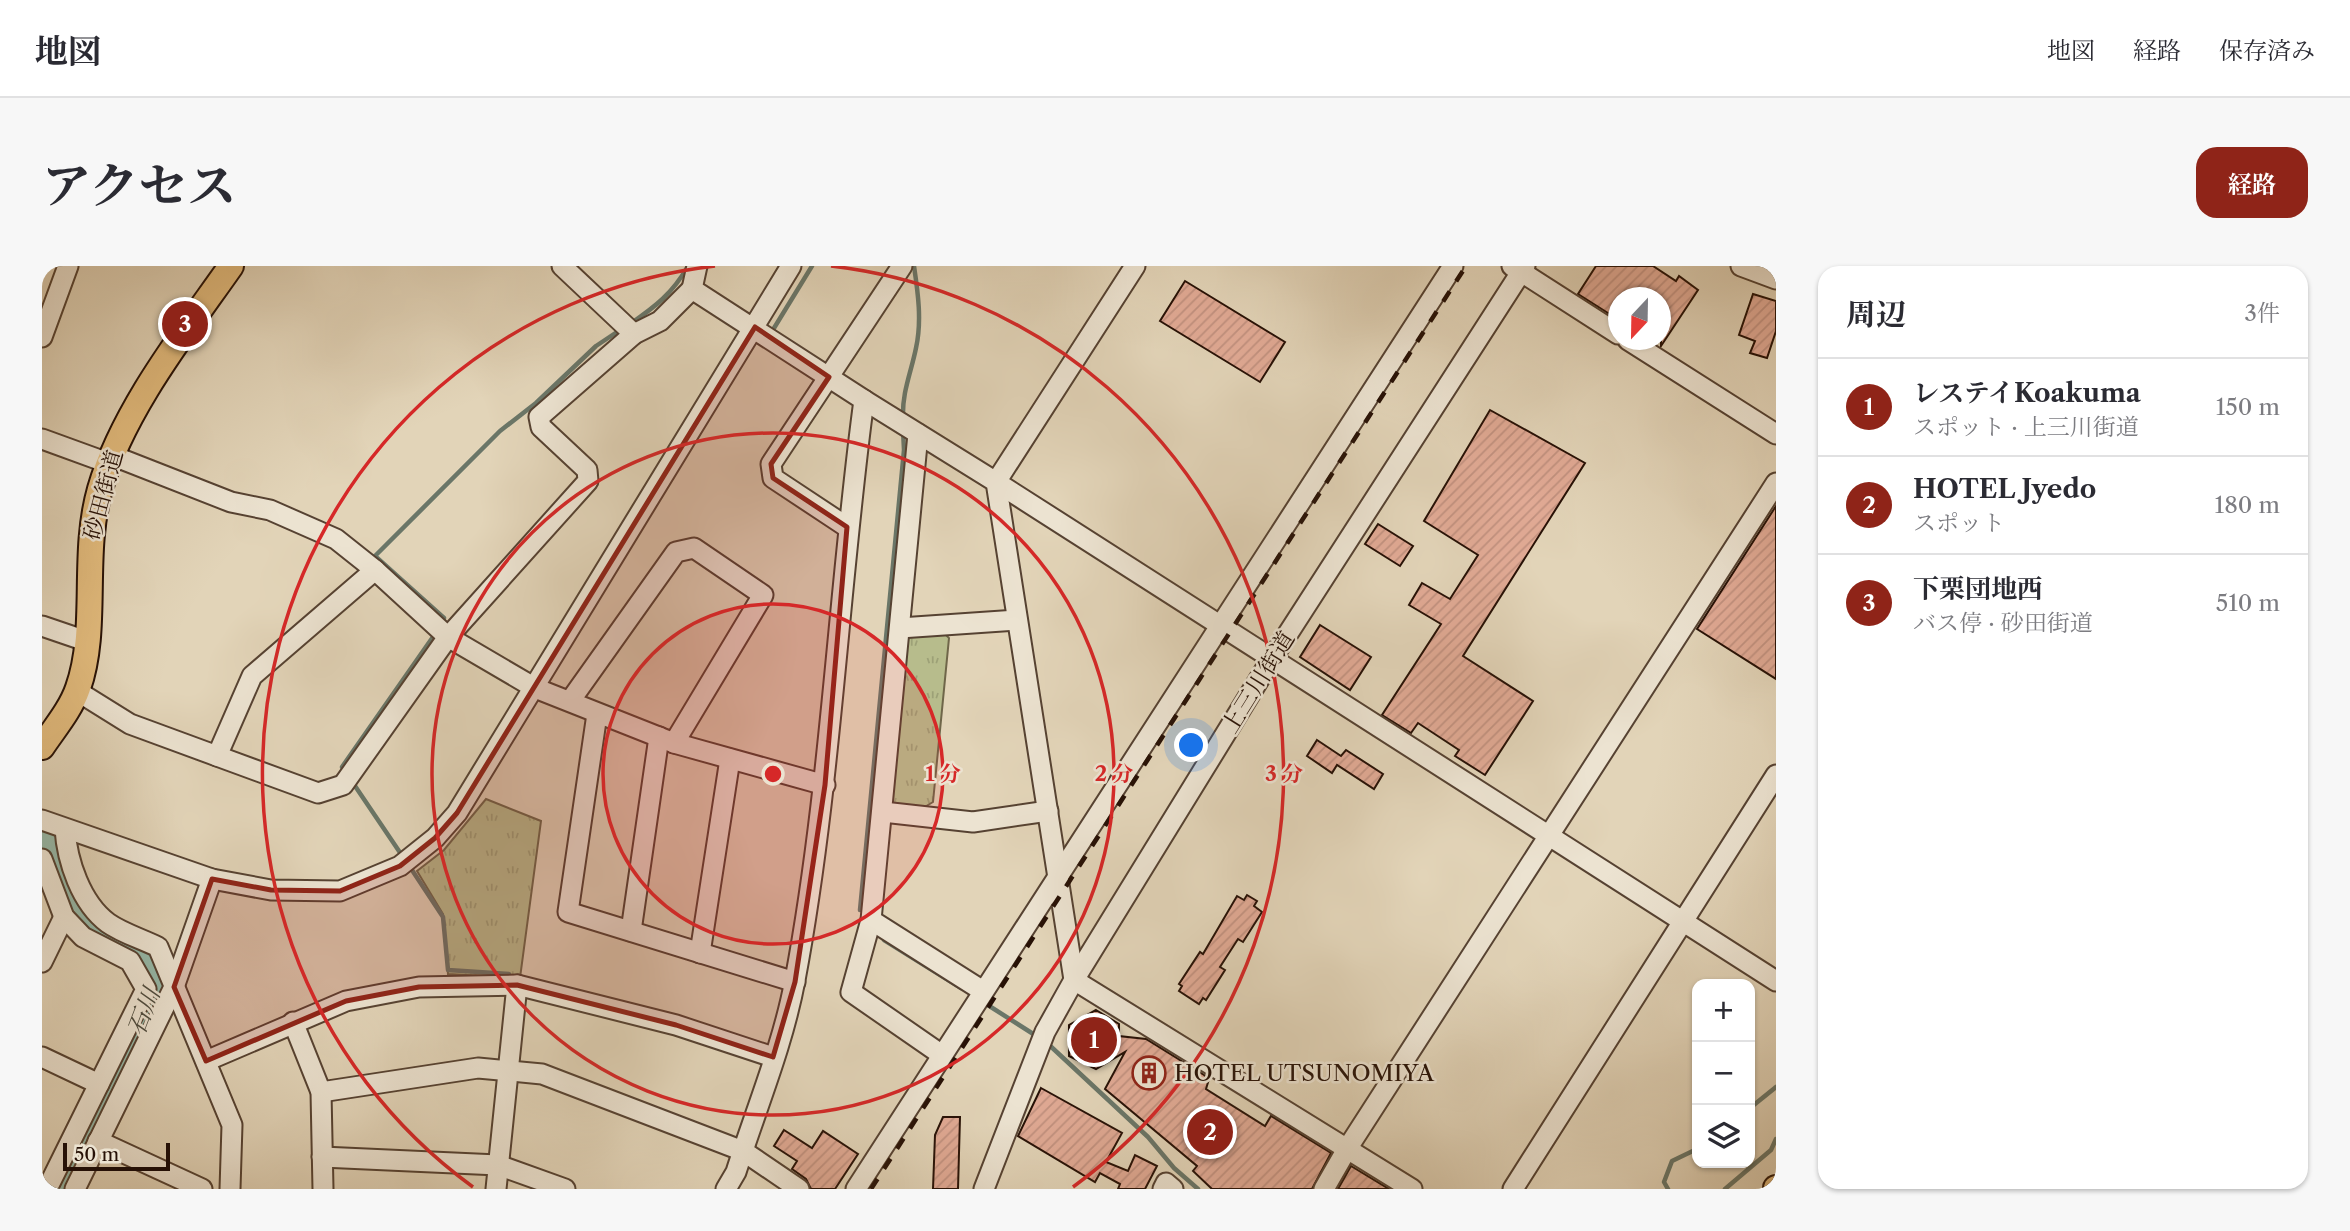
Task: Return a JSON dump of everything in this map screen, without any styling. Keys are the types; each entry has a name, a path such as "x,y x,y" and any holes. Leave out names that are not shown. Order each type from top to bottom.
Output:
{"main road":[{"name":"砂田街道","path":"42,747 77,691 86,641 88,549 94,512 109,459 134,412 231,266"}],"street":[{"path":"42,337 68,266"},
{"path":"562,266 634,334"},
{"path":"77,691 130,724 318,793 343,785 448,637 587,481 587,470 541,426 539,417 634,334 660,321 692,289 697,266"},
{"path":"42,820 212,879 271,891 340,891 401,866 435,838 457,813 791,266"},
{"path":"847,527 773,478 771,464 902,266"},
{"path":"1135,266 996,482 1074,980 1412,1189"},
{"path":"856,1189 1453,266"},
{"path":"1741,266 1776,279"},
{"path":"1519,268 1608,327"},
{"name":"上三川街道","path":"984,1189 1045,1032 1074,980 1271,660 1519,268"},
{"path":"692,289 1776,981"},
{"path":"1644,350 1776,434"},
{"path":"726,1189 736,1172 743,1151 794,982 825,785 847,527 864,400"},
{"path":"918,434 871,920 851,992 942,1055"},
{"path":"42,439 109,459 231,502 270,510 336,539 375,570 448,637 535,688 667,740 825,785"},
{"path":"1324,1189 1347,1149 1776,483"},
{"path":"570,701 676,552 694,548 762,595 667,740 631,932"},
{"path":"217,756 252,676 375,570"},
{"path":"900,628 1017,620"},
{"path":"42,626 86,641"},
{"path":"597,714 568,912 794,982"},
{"path":"701,953 730,759"},
{"path":"1513,1189 1776,775"},
{"path":"883,812 973,822 1048,811"},
{"path":"65,829 66,847 85,898 107,922 158,947 232,1125 230,1189"},
{"path":"42,859 64,917 83,937 130,961 146,989 47,1189"},
{"path":"75,1189 174,986 212,879"},
{"path":"42,962 64,917"},
{"path":"871,920 983,991"},
{"path":"206,1061 346,1001 419,987 517,985 676,1025 773,1057"},
{"path":"496,1189 517,985"},
{"path":"293,1022 321,1092 323,1189"},
{"path":"42,1057 99,1084"},
{"path":"321,1092 478,1068 542,1074 743,1151 800,1189"},
{"path":"97,1141 202,1189"},
{"path":"322,1157 498,1165 565,1189"},
{"path":"1163,1189 1166,1183 1172,1189"}],"highlighted area":[{"path":"755,327 829,377 771,464 773,478 847,527 825,785 795,982 773,1057 676,1025 517,985 419,987 346,1001 206,1061 174,987 212,879 271,890 340,891 400,866 435,838 457,813"}],"green space":[{"path":"941,630 949,638 933,802 923,808 896,806 889,798 905,638 912,632"},
{"path":"486,799 541,821 520,978 448,974 443,914 417,871 444,850"}],"building":[{"path":"1596,266 1653,266 1676,281 1679,276 1698,290 1671,331 1671,287 1608,287 1608,313 1578,294"},
{"path":"1185,281 1285,342 1260,382 1160,321"},
{"path":"1753,294 1776,301 1776,331 1767,358 1750,353 1755,341 1739,335"},
{"path":"1490,410 1585,463 1463,656 1533,701 1485,775 1455,756 1459,750 1418,723 1411,733 1382,715 1441,624 1409,605 1422,583 1450,599 1478,555 1424,521"},
{"path":"1776,506 1776,679 1697,629"},
{"path":"1378,524 1413,546 1400,566 1365,544"},
{"path":"1320,625 1371,657 1350,690 1300,657"},
{"path":"1317,740 1341,756 1346,750 1383,774 1374,789 1337,765 1332,773 1307,756"},
{"path":"1247,895 1257,901 1254,906 1262,912 1243,942 1238,939 1220,967 1225,970 1206,1000 1203,998 1199,1004 1179,991 1182,986 1179,984 1200,952 1203,954 1237,896 1244,900"},
{"path":"1096,1010 1119,1024 1119,1036 1146,1039 1204,1075 1209,1079 1206,1089 1265,1126 1271,1116 1331,1153 1312,1189 1212,1189 1193,1171 1197,1166 1105,1089 1125,1052 1096,1069 1069,1056 1069,1025"},
{"path":"1041,1088 1122,1133 1106,1162 1128,1171 1135,1155 1157,1166 1145,1189 1118,1189 1120,1184 1100,1173 1095,1182 1018,1136"},
{"path":"943,1117 960,1117 958,1189 933,1189 935,1135"},
{"path":"784,1130 812,1148 823,1131 858,1154 835,1189 811,1189 806,1179 792,1169 797,1161 774,1146"},
{"path":"1351,1166 1389,1189 1338,1189"}],"waterway":[{"path":"630,324 663,299 688,266"},
{"path":"771,333 812,266"},
{"path":"903,418 905,391 919,328 914,266"},
{"path":"441,623 444,618 375,556 500,431 536,403 596,346 623,328"},
{"path":"860,910 904,450 903,430"},
{"path":"346,773 342,767 435,634"},
{"path":"353,783 403,857"},
{"name":"石川","path":"42,825 76,909 95,930 141,957 157,972 157,992 61,1189"},
{"path":"408,864 443,917 448,970 509,974 509,979"},
{"path":"884,940 961,988"},
{"path":"983,1002 1038,1037"},
{"path":"1046,1042 1148,1137 1174,1168 1198,1189"},
{"path":"1754,1105 1776,1087"},
{"path":"1725,1189 1771,1150 1776,1139"},
{"path":"1668,1189 1664,1182 1672,1161 1692,1151"}],"railway":[{"path":"871,1189 1466,266"}],"place":[{"name":"下栗団地西","path":"185,324"},
{"name":"レステイKoakuma","path":"1094,1040"},
{"name":"HOTEL UTSUNOMIYA","path":"1149,1073"},
{"name":"HOTEL Jyedo","path":"1210,1132"}]}
